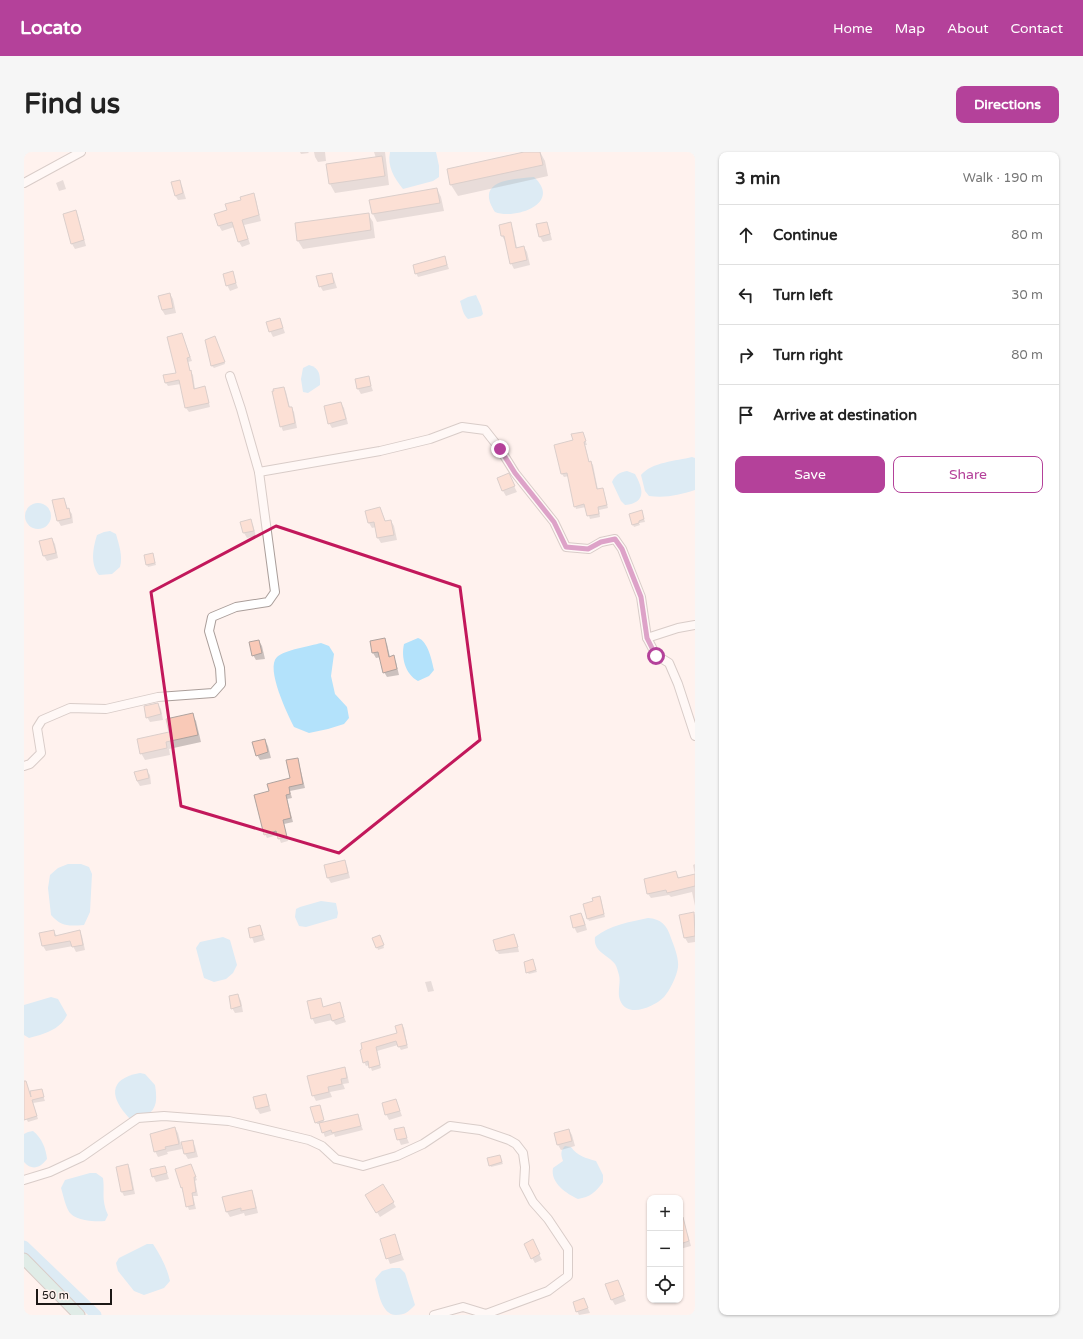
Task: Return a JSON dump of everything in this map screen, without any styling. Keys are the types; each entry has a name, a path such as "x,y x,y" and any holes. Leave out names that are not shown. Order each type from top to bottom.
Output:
{"street":[{"path":"24,183 80,152"},
{"path":"24,766 30,764 41,753 37,728 42,720 70,708 106,709 158,697 213,693 221,684 220,668 209,631 212,616 236,607 268,602 275,592 259,472 230,376"},
{"path":"259,472 380,451 430,439 462,427 485,430 500,449 515,473 554,522 566,547 588,549 601,542 615,539 622,549 641,597 647,638 656,656 670,663 695,736"},
{"path":"647,638 678,628 695,625"},
{"path":"24,1180 50,1172 82,1157 138,1118 164,1116 229,1121 309,1140 322,1146 336,1159 363,1166 397,1156 423,1144 450,1126 480,1130 510,1140 516,1144 523,1153 525,1167 524,1184 534,1202 548,1219 568,1249 568,1276 548,1291 486,1314 462,1307 434,1315"},
{"path":"24,1259 79,1315"}],"highlighted area":[{"path":"276,526 460,587 480,740 339,853 181,806 151,592"}],"water":[{"path":"390,152 436,152 439,166 439,177 433,181 403,189 390,167"},
{"path":"534,177 541,187 543,195 539,202 532,208 523,212 503,214 495,212 490,201 489,193 492,187 498,183 506,181"},
{"path":"476,295 483,314 481,316 468,319 464,313 460,301"},
{"path":"309,365 313,366 319,372 320,385 308,393 303,392 301,379 303,368"},
{"path":"692,457 695,458 695,490 673,496 649,496 645,491 641,475 651,467"},
{"path":"627,471 635,474 640,484 641,494 637,501 632,504 625,505 621,501 612,482 618,474"},
{"path":"38,503 47,507 51,516 47,525 38,529 29,525 25,516 29,507"},
{"path":"110,531 116,534 121,555 120,567 112,574 99,575 93,561 97,535"},
{"path":"418,638 427,647 434,670 429,676 418,681 407,670 403,649 404,644"},
{"path":"321,643 329,646 334,654 331,676 335,694 347,707 349,718 344,724 309,733 294,727 287,713 276,681 274,663 277,657 286,652"},
{"path":"68,864 81,864 89,867 92,874 90,912 84,925 74,926 62,924 51,915 48,888 50,875 58,868"},
{"path":"321,901 336,903 338,913 337,918 306,927 299,926 295,917 296,909"},
{"path":"648,918 660,921 668,930 676,952 678,967 669,991 660,1001 641,1009 628,1009 623,1006 620,1000 619,975 615,964 598,949 595,942 595,937 614,927"},
{"path":"223,937 230,940 237,965 233,973 226,979 214,982 204,978 196,948 200,942"},
{"path":"51,997 58,999 67,1015 64,1020 56,1028 46,1033 29,1038 24,1035 24,1005"},
{"path":"140,1073 145,1074 155,1085 155,1106 153,1110 144,1116 130,1119 118,1104 115,1090 117,1085 122,1080"},
{"path":"33,1131 43,1144 47,1159 42,1165 30,1167 24,1162 24,1134"},
{"path":"565,1146 571,1147 576,1153 596,1161 603,1175 603,1182 600,1186 592,1194 586,1197 578,1199 574,1197 564,1191 554,1178 553,1168 563,1161 561,1153"},
{"path":"90,1173 96,1173 103,1178 104,1200 108,1215 105,1221 78,1218 69,1212 65,1202 61,1188 65,1180"},
{"path":"147,1244 153,1244 156,1248 165,1266 170,1281 164,1288 144,1295 134,1291 118,1271 116,1263 119,1258"},
{"path":"392,1268 400,1268 405,1273 415,1305 409,1311 396,1315 391,1314 384,1307 375,1279 382,1271"}],"building":[{"path":"524,152 540,152 543,165 450,185 447,169"},
{"path":"382,156 385,176 329,184 326,164"},
{"path":"180,180 183,193 175,196 171,182"},
{"path":"437,188 440,203 372,214 369,200"},
{"path":"254,193 259,215 242,220 248,239 238,242 232,222 218,226 214,214 227,210 225,204 241,200 240,197"},
{"path":"76,210 84,240 71,244 63,214"},
{"path":"369,213 371,230 297,241 295,223"},
{"path":"511,222 516,248 524,246 527,260 510,264 504,236 501,236 499,225"},
{"path":"547,222 550,234 539,237 536,224"},
{"path":"445,256 447,265 415,274 413,265"},
{"path":"233,271 236,283 226,286 223,274"},
{"path":"332,273 334,283 319,287 316,276"},
{"path":"170,293 173,308 162,310 158,296"},
{"path":"280,318 283,328 269,332 266,322"},
{"path":"182,333 190,357 187,358 190,371 191,370 194,389 205,386 209,403 185,408 179,380 165,383 163,375 176,373 167,337"},
{"path":"215,336 225,362 211,366 205,340"},
{"path":"369,376 371,386 357,389 355,379"},
{"path":"284,387 289,407 292,407 295,423 280,427 272,391 274,391 273,389"},
{"path":"341,402 346,419 328,424 324,406"},
{"path":"583,432 586,441 584,442 589,462 591,461 597,489 603,488 607,505 598,507 599,514 587,516 584,504 574,507 567,473 561,474 554,445 573,440 571,434"},
{"path":"509,473 515,486 502,491 497,478"},
{"path":"64,498 67,509 69,508 71,518 57,521 52,500"},
{"path":"380,507 385,521 391,520 394,535 377,538 374,522 368,523 365,511"},
{"path":"642,510 644,519 639,521 639,523 632,525 629,514"},
{"path":"251,519 254,531 243,533 240,522"},
{"path":"52,538 56,553 43,556 39,541"},
{"path":"153,553 155,563 146,565 144,555"},
{"path":"385,638 389,657 394,655 397,669 383,673 378,652 372,653 370,641"},
{"path":"259,640 262,653 252,656 249,642"},
{"path":"158,703 161,714 146,718 144,706"},
{"path":"193,713 198,735 166,742 167,748 140,754 137,739 169,732 166,719"},
{"path":"265,739 268,752 256,756 252,742"},
{"path":"298,758 303,784 289,787 290,794 286,795 291,818 283,820 287,837 278,839 276,831 264,835 254,795 269,791 267,784 290,778 286,760"},
{"path":"147,769 149,778 137,781 134,772"},
{"path":"345,860 348,873 327,878 324,865"},
{"path":"676,871 678,878 695,874 695,886 667,893 666,890 647,894 644,879"},
{"path":"600,896 604,914 587,919 583,904 593,901 592,898"},
{"path":"694,912 695,936 684,938 679,915"},
{"path":"581,913 585,925 573,928 570,916"},
{"path":"260,925 263,935 250,938 248,928"},
{"path":"54,930 55,936 80,930 83,945 72,947 70,941 42,946 39,933"},
{"path":"514,934 518,947 496,951 493,940"},
{"path":"380,935 384,945 376,948 372,938"},
{"path":"533,959 536,970 526,973 524,962"},
{"path":"238,994 241,1006 231,1009 229,996"},
{"path":"321,998 323,1007 340,1002 344,1017 332,1021 330,1014 311,1019 307,1001"},
{"path":"402,1024 407,1045 398,1047 396,1041 376,1047 380,1065 369,1068 368,1061 363,1063 360,1050 362,1049 361,1043 397,1033 395,1026"},
{"path":"345,1067 347,1078 341,1079 342,1084 328,1087 329,1092 312,1096 307,1076"},
{"path":"24,1081 26,1081 31,1097 30,1091 42,1089 44,1097 32,1100 37,1116 24,1120"},
{"path":"266,1094 269,1106 256,1109 253,1097"},
{"path":"396,1099 400,1111 385,1115 382,1103"},
{"path":"320,1105 324,1120 315,1123 310,1107"},
{"path":"358,1114 361,1126 332,1133 331,1130 322,1133 319,1123"},
{"path":"175,1127 179,1144 165,1147 166,1149 154,1152 150,1134"},
{"path":"404,1127 407,1138 397,1140 394,1129"},
{"path":"569,1129 572,1141 557,1145 554,1133"},
{"path":"193,1140 195,1152 184,1154 181,1142"},
{"path":"500,1155 502,1162 489,1166 487,1158"},
{"path":"128,1164 133,1190 121,1192 116,1167"},
{"path":"191,1164 196,1177 194,1177 196,1192 192,1193 194,1205 186,1207 182,1187 181,1188 175,1169"},
{"path":"165,1166 167,1173 152,1177 150,1169"},
{"path":"383,1184 394,1202 376,1213 365,1195"},
{"path":"252,1190 256,1208 241,1211 241,1208 226,1212 222,1197"},
{"path":"683,1217 689,1241 683,1243"},
{"path":"395,1234 401,1254 386,1259 380,1239"},
{"path":"533,1239 540,1254 531,1259 524,1244"},
{"path":"618,1280 624,1295 611,1300 605,1284"},
{"path":"584,1298 588,1308 576,1312 573,1302"}],"waterway":[{"path":"24,1246 96,1315"}],"route":[{"path":"500,449 515,473 554,522 566,547 588,549 601,542 615,539 622,549 641,597 647,638 656,656"}]}
